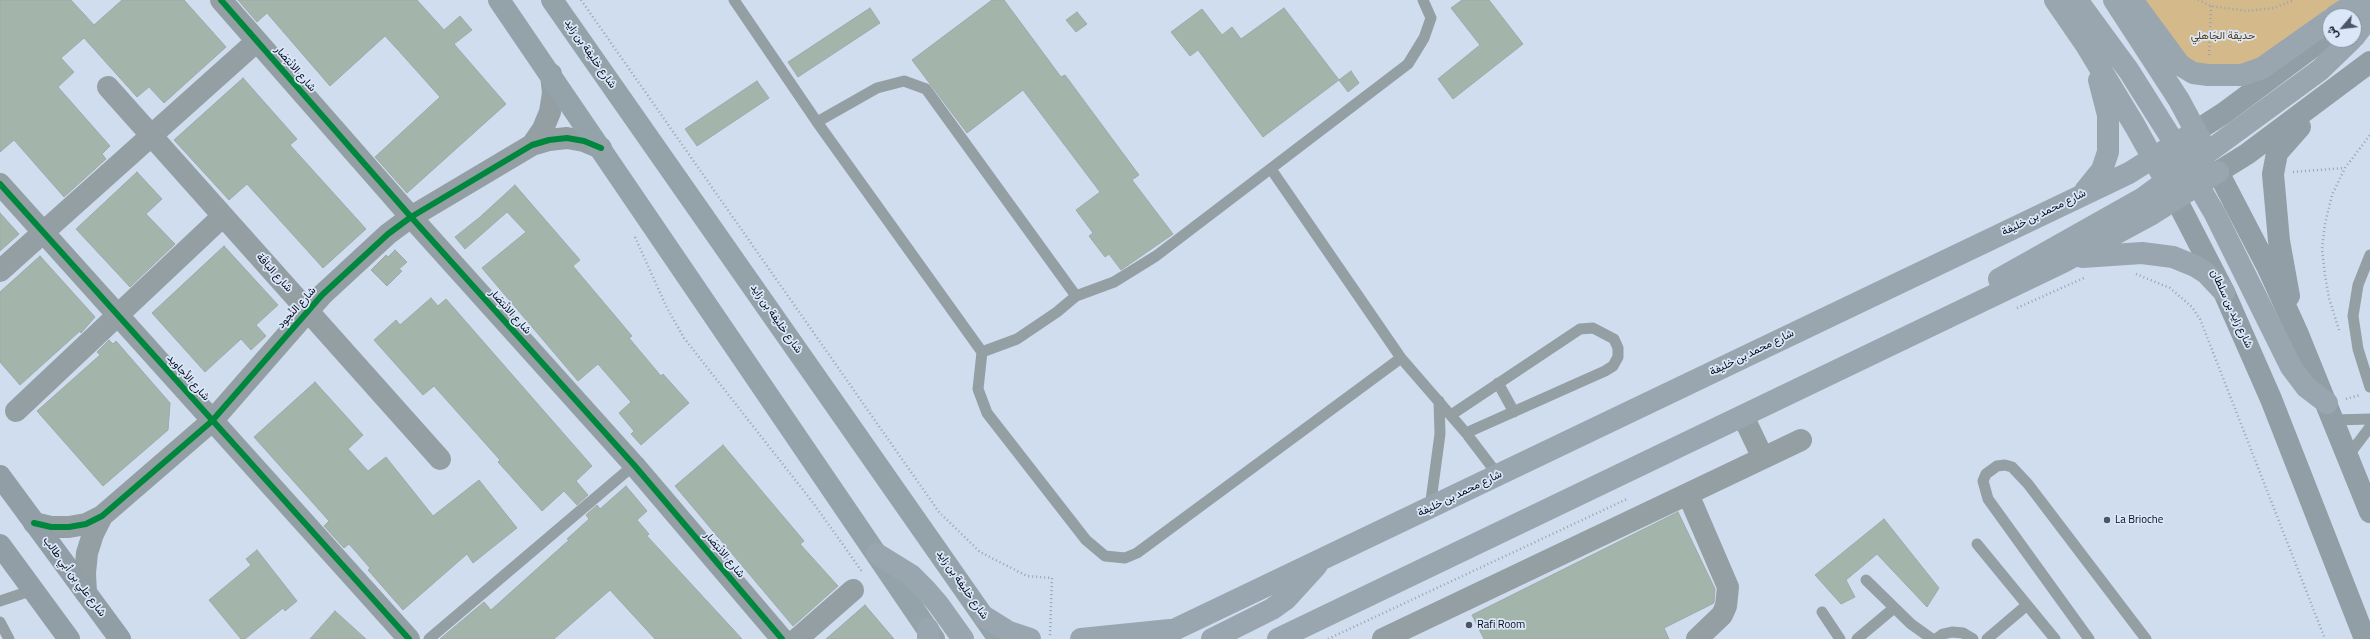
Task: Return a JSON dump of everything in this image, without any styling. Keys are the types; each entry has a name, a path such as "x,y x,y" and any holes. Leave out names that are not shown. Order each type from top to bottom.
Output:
{"highway":[{"name":"شارع زايد بن سلطان","path":"2055,0 2086,45 2153,158 2186,170 2196,131 2179,100 2114,0"},
{"path":"2077,0 2129,71 2186,170 2215,214 2291,367 2306,387 2330,412"},
{"path":"2132,0 2180,65 2193,73 2208,76 2242,75 2262,68 2322,26"},
{"path":"2348,8 2360,0"},
{"path":"2362,26 2370,16"},
{"path":"2080,196 2096,180 2102,170 2108,146 2106,101 2086,45"},
{"path":"1972,307 1998,280 2143,198 2186,170 2320,70 2343,48"},
{"name":"شارع محمد بن خليفة","path":"1154,639 2129,173 2153,158"},
{"path":"2186,170 2218,172"},
{"path":"1278,639 2063,262 2152,214 2186,170"},
{"path":"2063,262 2116,253 2163,254 2195,266 2216,282 2224,292"},
{"path":"877,554 905,572 925,589 938,604 963,639"},
{"path":"1212,639 1272,609 1286,599 1306,579 1320,560"},
{"path":"985,617 1009,632 1030,639"},
{"path":"1080,639 1175,630"}],"main road":[{"path":"499,0 551,74 877,554 930,636"},
{"name":"شارع خليفة بن زايد","path":"552,0 999,639"},
{"path":"2362,9 2370,2"},
{"path":"2196,131 2224,113 2322,40"},
{"path":"2370,62 2247,154 2218,172 2268,268 2297,332 2370,512"},
{"path":"2297,332 2279,241 2273,174 2277,153 2322,99"},
{"name":"شارع زايد بن سلطان","path":"2186,170 2224,292 2299,468 2365,639"},
{"name":"شارع علي بن أبي طالب","path":"0,476 120,639"},
{"path":"0,545 69,639"}],"street":[{"name":"شارع الانْتِصَار","path":"221,0 411,217 634,465 782,639"},
{"path":"0,271 257,41"},
{"name":"شارع النُجود","path":"532,145 543,129 550,112 553,93 551,74"},
{"name":"شارع البَاقَة","path":"108,87 440,459"},
{"name":"شارع النُجود","path":"34,523 51,527 69,527 86,524 102,516 212,421 307,310 376,245 411,217 532,145 549,140 567,138 584,141 601,148"},
{"name":"شارع الأجاويد","path":"0,184 409,639"},
{"path":"16,411 223,216"},
{"path":"1742,416 1763,458"},
{"path":"1383,639 1802,440"},
{"path":"1688,494 1728,587 1726,606 1722,615 1697,639"},
{"name":"شارع النُجود","path":"86,593 85,573 87,553 93,534 102,516"},
{"path":"797,639 860,585"}],"lane":[{"path":"734,0 817,122 982,352 978,389 988,413 1095,550 1114,558 1125,558 1137,553 1400,358"},
{"path":"982,352 1017,339 1057,312 1076,296 1114,282 1156,256 1408,64 1424,38 1431,18 1423,0"},
{"path":"817,122 877,88 904,81 926,89 1076,296"},
{"path":"1271,169 1400,358 1451,415 1498,475"},
{"path":"2370,255 2358,285 2354,316 2358,349 2370,387"},
{"path":"1451,415 1580,329 1593,328 1614,339 1618,352 1613,366 1466,433"},
{"path":"1498,383 1514,412"},
{"path":"1430,508 1440,434 1439,402"},
{"path":"2330,412 2346,422 2370,419"},
{"path":"2348,456 2370,427"},
{"path":"429,639 634,465"},
{"path":"2089,639 1988,499 1983,481 1986,474 1997,466 2005,465 2012,467 2028,484 2146,639"},
{"path":"1977,544 2055,639"},
{"path":"1866,580 1911,624 1932,639"},
{"path":"0,601 34,590"},
{"path":"1987,639 2027,605"},
{"path":"1857,639 1894,608"},
{"path":"1822,612 1840,639"},
{"path":"0,622 9,639"},
{"path":"1936,639 1952,632 1963,633 1973,639"}],"path":[{"path":"581,0 939,512 980,552 1027,576 1052,578 1050,639"},
{"path":"2198,0 2211,6 2248,11 2274,8 2294,0"},
{"path":"2208,76 2211,6"},
{"path":"2341,336 2329,298 2322,249 2325,224 2332,195 2344,168 2370,135"},
{"path":"2273,174 2344,168"},
{"path":"634,235 666,306 684,338 814,504 860,585"},
{"path":"2132,274 2170,288 2192,307 2200,319 2325,639"},
{"path":"2016,309 2086,277"},
{"path":"2330,412 2360,396 2358,388"},
{"path":"1328,639 1631,497"}],"green space":[{"name":"حديقة الجَاهلِي","path":"2140,0 2346,0 2335,8 2322,8 2322,17 2255,66 2192,66"}],"building":[{"path":"0,0 71,0 94,25 122,0 184,0 226,47 164,103 149,87 137,97 84,38 61,58 74,72 58,87 110,146 102,154 106,159 64,197 14,140 0,152"},
{"path":"238,0 417,0 444,30 460,16 472,30 454,44 506,104 407,193 375,157 440,97 385,36 330,86 267,13 257,22"},
{"path":"992,0 1004,0 1061,77 1065,75 1139,175 1132,180 1173,234 1121,270 1109,254 1105,257 1089,236 1093,233 1076,210 1100,192 1023,90 967,133 912,60"},
{"path":"1462,0 1489,0 1523,44 1453,99 1438,79 1480,45 1451,8"},
{"path":"870,8 880,23 798,77 788,62"},
{"path":"1284,8 1339,80 1263,137 1198,50 1190,56 1171,32 1202,9 1222,35 1232,27 1241,39"},
{"path":"1077,12 1087,24 1076,32 1066,20"},
{"path":"1351,71 1359,83 1348,92 1339,80"},
{"path":"243,78 297,139 290,145 366,229 323,268 247,184 229,200 174,140"},
{"path":"757,81 769,98 697,146 685,129"},
{"path":"137,172 162,199 146,214 175,244 130,287 76,229"},
{"path":"515,185 580,260 573,266 632,336 629,338 661,376 663,374 689,403 641,445 631,434 634,431 619,413 631,402 598,364 578,381 482,268 526,232 507,212 465,249 455,237 480,217"},
{"path":"0,213 19,234 0,251"},
{"path":"224,246 278,305 256,325 266,336 251,350 241,339 205,372 152,313"},
{"path":"395,250 407,262 399,269 402,271 387,286 371,270 386,255 388,257"},
{"path":"40,256 95,317 81,333 80,331 20,385 0,362 0,292"},
{"path":"431,298 438,306 446,299 592,466 576,481 588,495 577,505 564,491 542,511 498,462 500,460 434,386 423,395 374,340 396,320 400,325"},
{"path":"109,340 113,344 116,341 170,403 168,430 103,486 37,411 100,355 97,352"},
{"path":"315,382 363,435 348,449 368,471 386,457 433,516 479,480 517,528 473,563 467,554 403,610 368,570 370,568 349,544 344,548 324,526 329,521 254,437"},
{"path":"723,445 804,541 800,544 838,586 793,626 675,486"},
{"path":"626,486 647,511 637,520 649,534 647,536 742,639 655,639 610,590 554,639 440,639 484,602 491,610 569,540 567,539 589,519 586,515 597,505 600,509"},
{"path":"1678,512 1715,589 1714,603 1664,628 1669,639 1484,639 1472,615"},
{"path":"1884,519 1939,588 1927,607 1877,554 1846,580 1855,597 1841,604 1815,575"},
{"path":"257,550 297,601 285,611 283,608 245,639 241,639 209,600 251,565 246,559"},
{"path":"865,605 894,639 826,639"},
{"path":"335,611 366,639 310,639"}],"cycle path":[{"path":"221,0 411,217 634,465 782,639"},
{"path":"34,523 51,527 69,527 86,524 102,516 212,421 322,295 388,234 411,217 532,145 549,140 567,138 584,141 601,148"},
{"path":"0,184 409,639"}],"place":[{"name":"La Brioche","path":"2107,520"},
{"name":"Rafi Room","path":"1469,625"}]}
